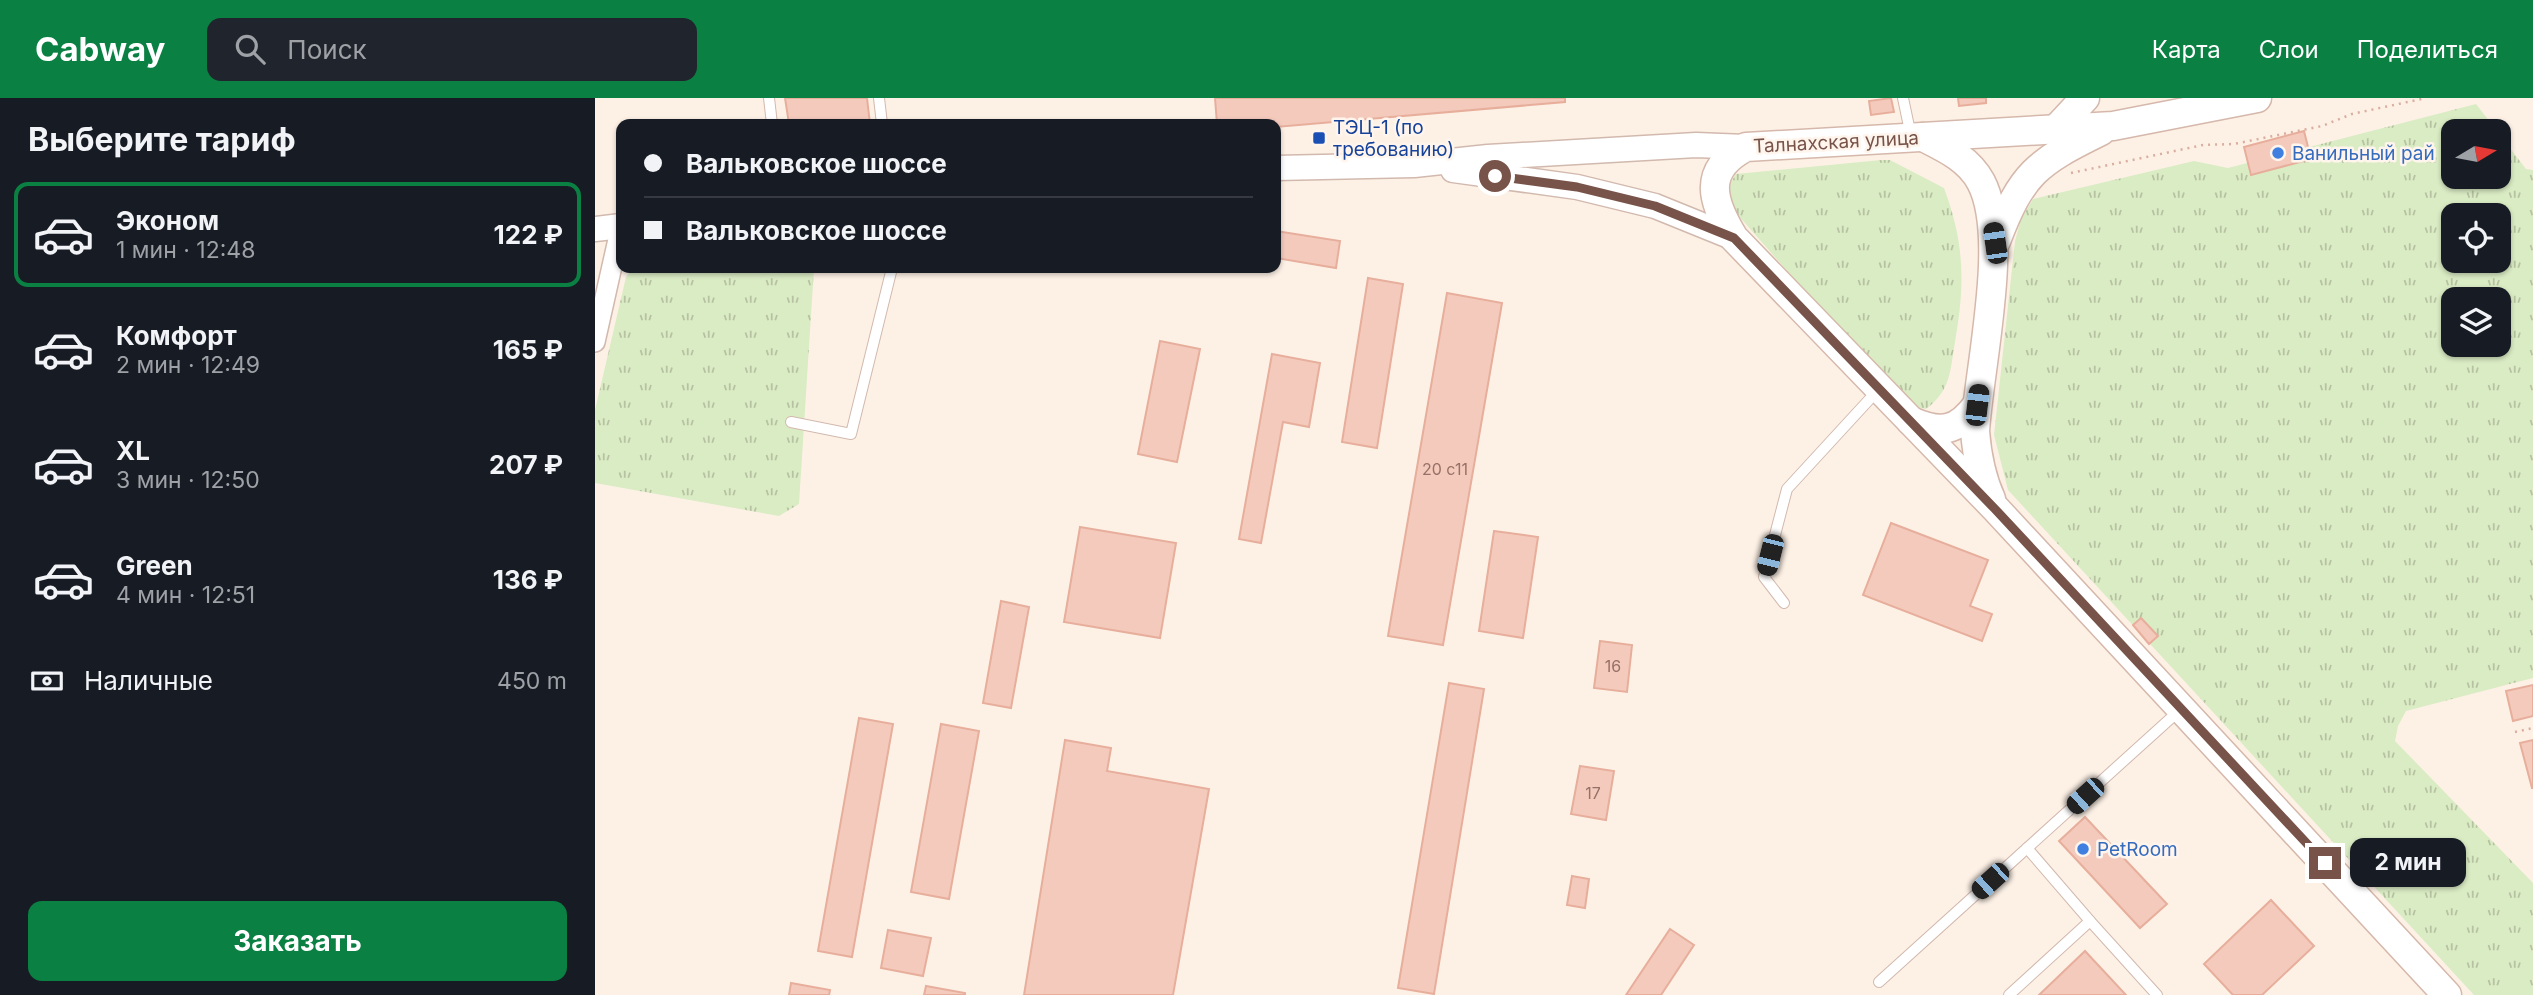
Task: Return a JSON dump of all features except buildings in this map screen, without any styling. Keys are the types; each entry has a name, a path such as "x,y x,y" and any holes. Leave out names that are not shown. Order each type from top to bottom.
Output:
{"main road":[{"path":"2057,128 2085,98"},
{"name":"Талнахская улица","path":"1735,146 2113,126 2257,98"},
{"path":"1995,243 2009,207 2036,169 2058,152 2113,126"},
{"path":"1917,137 1951,151 1969,166 1981,182 1989,205 1995,243 1985,337 1968,414 1983,481 1994,508"},
{"path":"1735,146 1731,155 1721,164 1715,189 1717,203 1734,238 1994,508 2447,995"},
{"path":"1910,421 1937,429 1949,429 1968,414"}],"street":[{"name":"Талнахская улица","path":"1414,165 1488,157 1735,146"},
{"path":"1281,167 1414,165 1577,187 1655,206 1734,238"},
{"path":"595,229 616,227"},
{"path":"595,342 616,248"}],"lane":[{"path":"769,98 771,119"},
{"path":"879,98 882,119"},
{"path":"1903,98 1917,137"},
{"path":"791,422 851,434 891,273"},
{"path":"1784,603 1765,577 1787,489 1878,389"},
{"path":"1879,982 2181,709"},
{"path":"2027,848 2157,995"},
{"path":"2009,995 2090,921"}],"path":[{"path":"2067,174 2203,145 2234,144 2322,126 2352,114 2426,98"},
{"path":"2515,732 2533,728"}],"green space":[{"path":"2476,104 2488,119 2441,119 2441,189 2511,189 2511,150 2526,169 2533,170 2533,678 2406,711 2398,726 2395,741 2533,883 2533,995 2474,995 2008,490 1994,435 2015,241 2021,219 2033,199 2194,161 2228,168"},
{"path":"1890,160 1944,188 1956,228 1961,283 1952,362 1945,387 1926,409 1905,405 1737,214 1730,194 1736,174"},
{"path":"629,273 814,273 799,504 779,516 595,483 595,410"}],"place":[{"name":"ТЭЦ-1 (по требованию)","path":"1319,138"},
{"name":"Ванильный рай","path":"2278,153"},
{"name":"PetRoom","path":"2083,849"}],"route":[{"path":"1495,176 1577,187 1655,206 1734,238 1994,508 2325,863"}]}
